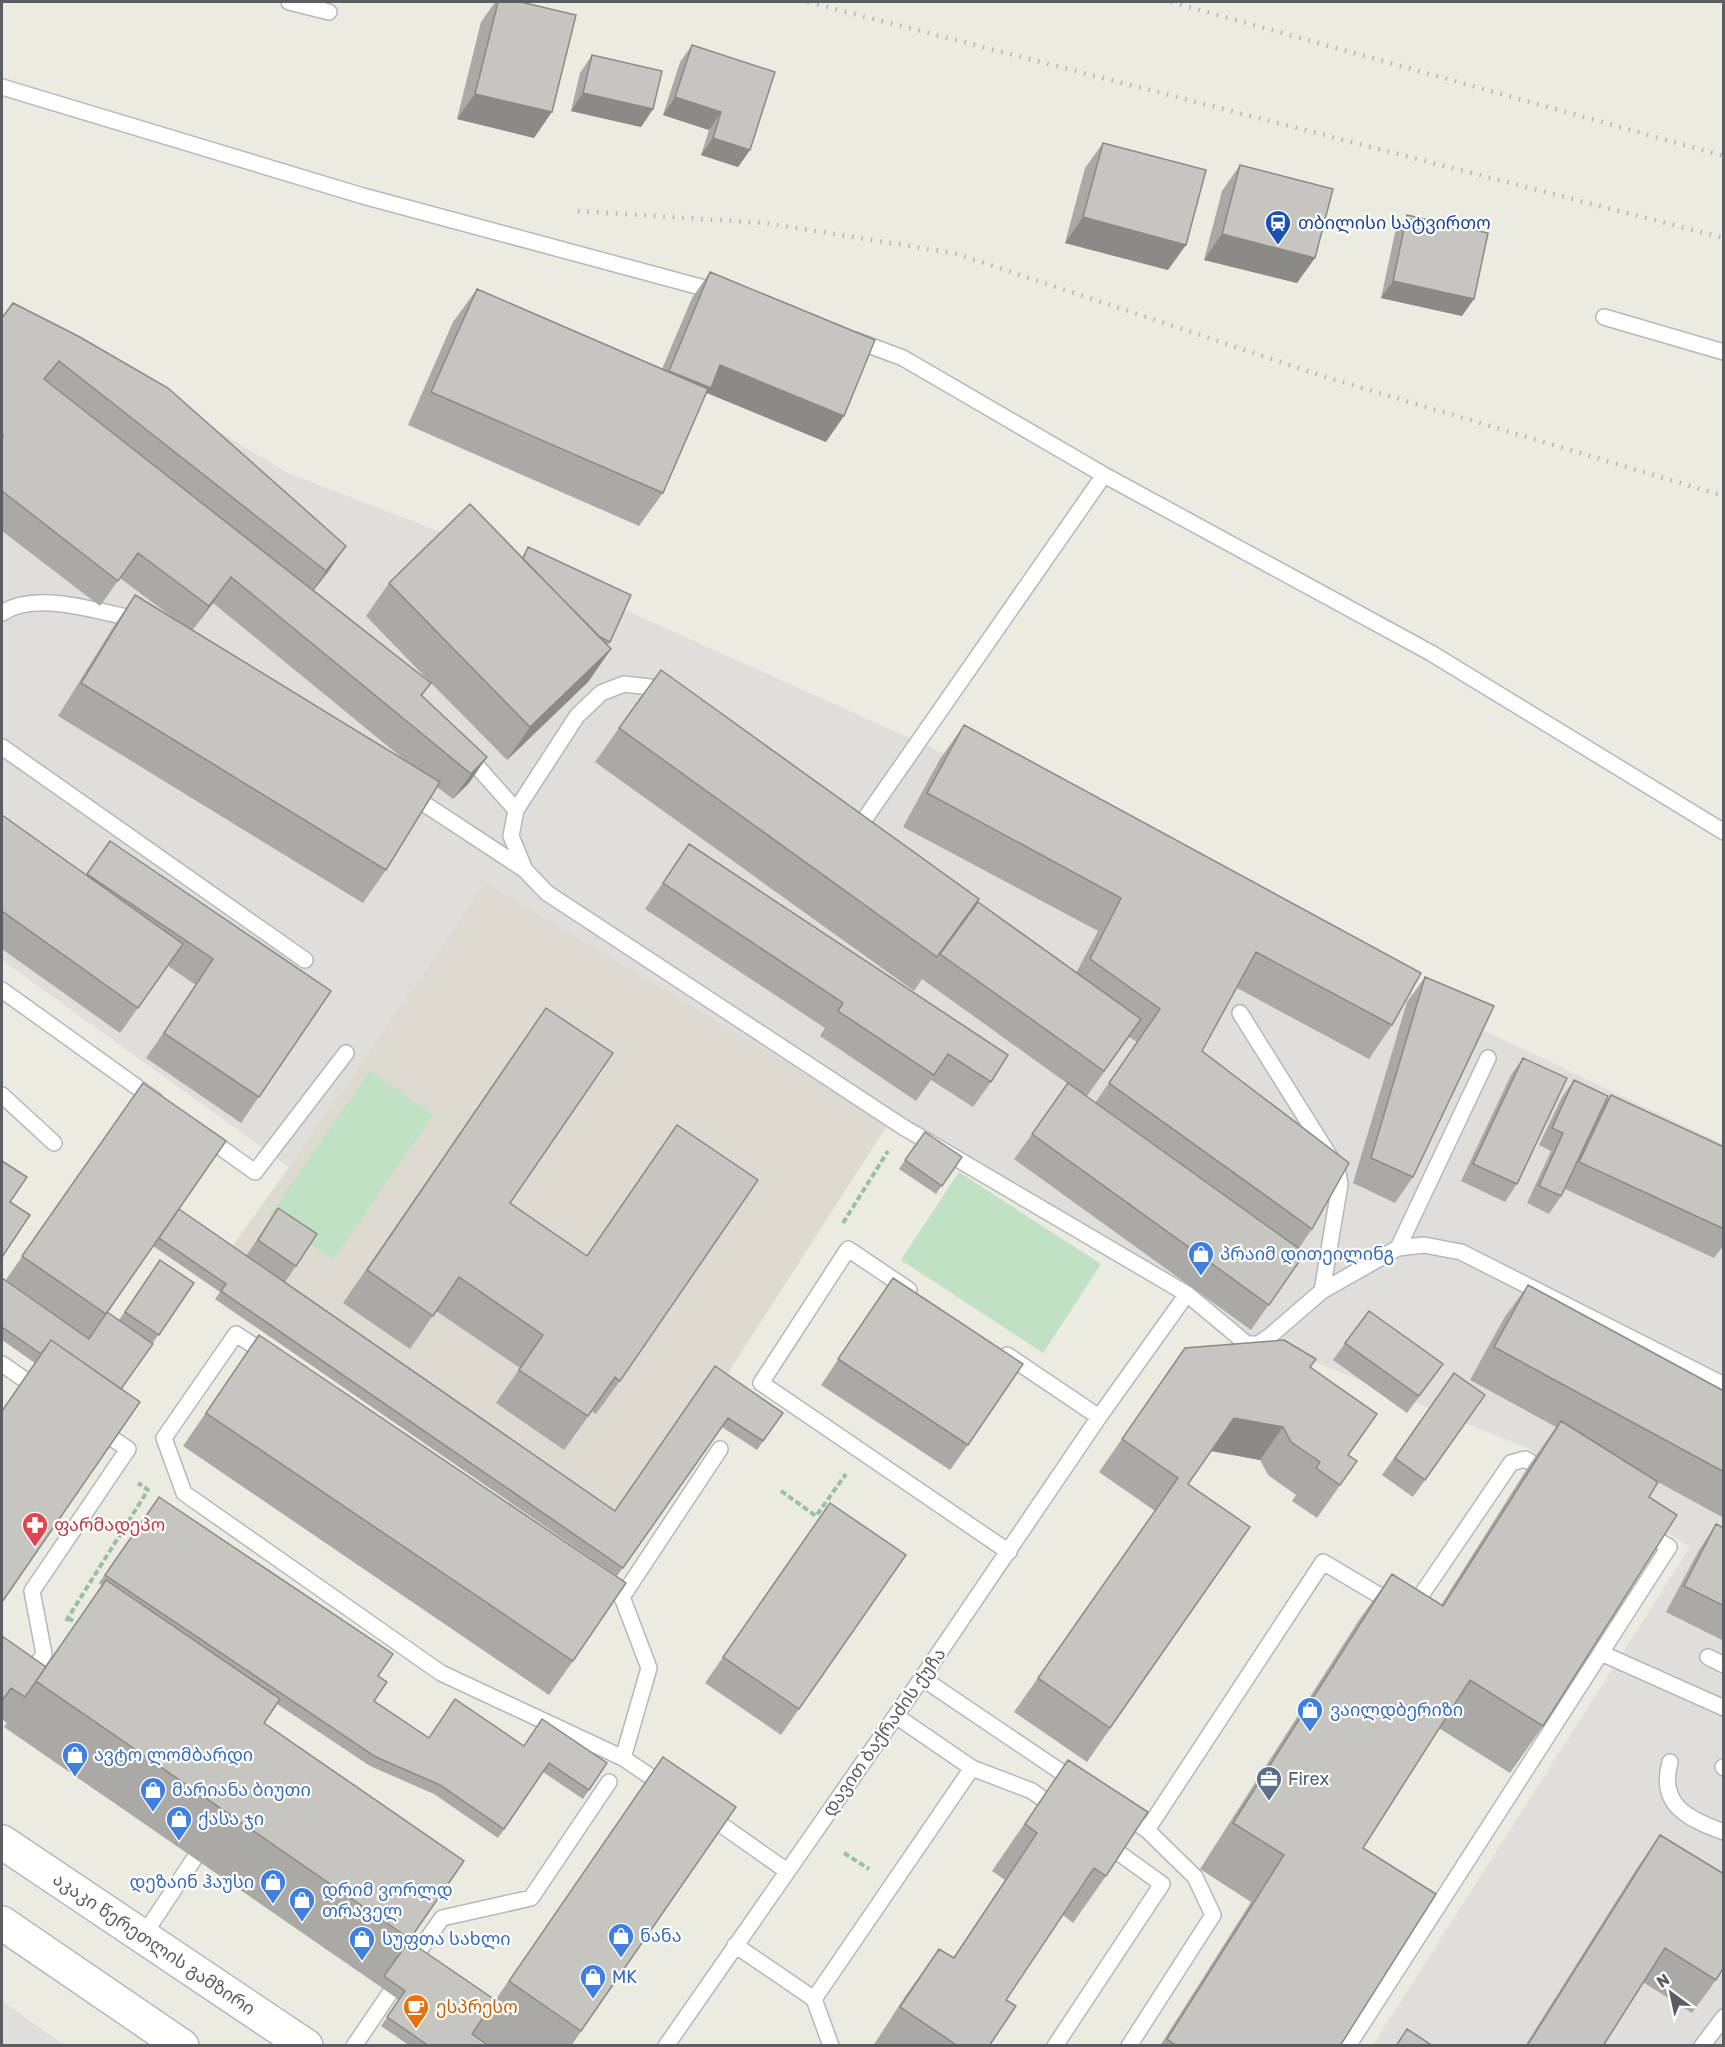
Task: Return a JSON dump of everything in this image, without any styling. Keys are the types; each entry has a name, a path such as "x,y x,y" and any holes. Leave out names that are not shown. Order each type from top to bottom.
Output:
{"main road":[{"name":"აკაკი წერეთლის გამზირი","path":"2,1842 306,2046"},
{"path":"2,1923 182,2046"}],"lane":[{"path":"290,2 329,12"},
{"path":"2,87 363,196 732,295"},
{"path":"1604,317 1724,352"},
{"path":"839,334 903,358 1104,475 1431,653 1724,832"},
{"path":"857,830 1104,475"},
{"path":"2,613 18,604 62,604 142,620 152,627"},
{"path":"525,870 511,836 516,810 577,716 601,693 624,684 650,687 680,708"},
{"path":"454,741 516,810"},
{"path":"2,747 306,960"},
{"path":"399,788 525,870 547,893 903,1127 1187,1294 1247,1344 1258,1344 1322,1291 1398,1248 1424,1245 1461,1252 1724,1385"},
{"path":"2,990 170,1111"},
{"path":"1240,1013 1337,1168 1340,1184 1322,1291"},
{"path":"198,1132 255,1172 346,1053"},
{"path":"1398,1248 1488,1058"},
{"path":"2,1095 54,1143"},
{"path":"918,1296 848,1249 761,1383 1009,1552"},
{"name":"დავით ბაქრაძის ქუჩა","path":"666,2046 1009,1552 1099,1417 1187,1294"},
{"path":"276,1360 236,1334 164,1438 184,1493 441,1673 622,1758 678,1795"},
{"path":"997,1349 1099,1417"},
{"path":"2,1364 50,1397"},
{"path":"21,1687 44,1654 32,1592 128,1449 89,1423"},
{"path":"622,1596 720,1449"},
{"path":"1147,1830 1323,1562 1410,1613 1511,1463 1525,1459 1563,1482"},
{"path":"1348,2046 1670,1547 1631,1524"},
{"path":"592,1576 622,1596 649,1668 622,1758"},
{"path":"1601,1653 1724,1708"},
{"path":"1708,1657 1724,1665"},
{"path":"922,1678 1090,1792"},
{"path":"896,1716 972,1768 1032,1791 1070,1818"},
{"path":"1670,1762 1666,1785 1673,1804 1705,1826 1724,1832"},
{"path":"814,1999 972,1768"},
{"path":"414,1958 442,1918 531,1898 609,1782"},
{"path":"696,1807 787,1871"},
{"path":"1128,1817 1147,1830 1195,1877 1213,1915 1129,2046"},
{"path":"1055,2046 1162,1884 1088,1831"},
{"path":"143,1936 194,1859"},
{"path":"735,1945 814,1999 831,2046"},
{"path":"354,2046 390,1993"},
{"path":"1706,2044 1724,2017"}],"path":[{"path":"848,1249 842,1225 903,1127"},
{"path":"781,1491 816,1516 861,1451"},
{"path":"44,1654 148,1490 115,1468"},
{"path":"68,1618 84,1628"},
{"path":"844,1852 863,1865"}],"shaded area":[{"path":"61,337 288,473 521,563 943,753 1485,1031 1723,1144 1723,2045 1373,2045 1690,1547 1527,1448 1250,1336 1211,1307 1162,1289 486,882 289,1167 2,960 2,423"},
{"path":"486,882 888,1124 721,1384 609,1519 226,1255"},
{"path":"2,2001 64,2045 2,2045"}],"green space":[{"path":"370,1071 433,1115 333,1260 269,1216"},
{"path":"959,1172 1101,1264 1043,1353 901,1260"}],"building":[{"path":"498,2 521,2 576,15 552,112 475,94"},
{"path":"692,45 775,72 750,150 713,138 721,112 675,97"},
{"path":"592,55 662,71 653,109 583,93"},
{"path":"1103,143 1206,170 1186,245 1083,217"},
{"path":"1240,165 1333,189 1315,258 1222,234"},
{"path":"1407,215 1488,233 1474,299 1393,281"},
{"path":"710,272 875,340 844,416 720,365 711,388 669,371"},
{"path":"477,289 708,389 663,493 431,392"},
{"path":"13,303 78,336 168,388 346,546 326,571 59,361 44,379 431,683 421,695 487,757 471,774 231,577 209,606 138,553 118,581 2,491 2,318"},
{"path":"470,504 611,649 530,727 389,583"},
{"path":"528,547 631,595 610,642 600,637 523,559"},
{"path":"135,595 440,782 386,870 81,683"},
{"path":"661,670 979,899 937,957 619,728"},
{"path":"964,725 1421,973 1392,1025 1256,952 1202,1051 1349,1163 1312,1229 1109,1083 1160,1009 1090,959 1121,898 927,793"},
{"path":"2,815 183,944 138,1008 2,911"},
{"path":"110,841 331,991 259,1097 164,1033 213,959 87,874"},
{"path":"689,844 1008,1055 991,1082 948,1054 934,1075 838,1011 843,1003 663,883"},
{"path":"978,902 1141,1019 1104,1071 940,954"},
{"path":"1425,977 1494,1006 1413,1177 1371,1158"},
{"path":"546,1008 613,1053 510,1203 587,1256 677,1125 758,1180 620,1381 615,1377 588,1416 519,1370 543,1335 459,1277 433,1316 367,1270"},
{"path":"1523,1058 1567,1078 1517,1184 1473,1164"},
{"path":"1574,1080 1608,1096 1561,1196 1539,1186 1563,1133 1552,1128"},
{"path":"143,1083 226,1141 106,1314 22,1256"},
{"path":"1068,1083 1305,1253 1269,1305 1032,1134"},
{"path":"1611,1095 1724,1147 1724,1229 1579,1162"},
{"path":"925,1132 962,1157 942,1186 905,1160"},
{"path":"2,1161 27,1177 10,1202 30,1215 2,1257"},
{"path":"278,1208 317,1234 296,1266 258,1240"},
{"path":"179,1209 615,1511 715,1366 783,1413 763,1441 728,1418 623,1568 221,1291 226,1284 159,1238"},
{"path":"160,1260 194,1283 159,1335 125,1312"},
{"path":"2,1278 89,1339 107,1312 153,1344 121,1389 51,1340 41,1354 2,1327"},
{"path":"893,1278 1023,1364 968,1445 838,1359"},
{"path":"1528,1285 1724,1391 1724,1472 1494,1347"},
{"path":"1369,1311 1443,1364 1419,1396 1345,1343"},
{"path":"259,1335 626,1583 573,1661 206,1413"},
{"path":"51,1340 140,1402 2,1602 2,1411"},
{"path":"1284,1340 1316,1359 1310,1367 1377,1414 1348,1455 1357,1461 1340,1485 1316,1468 1320,1462 1291,1442 1283,1427 1234,1418 1188,1484 1250,1527 1110,1728 1038,1678 1178,1478 1122,1439 1185,1348"},
{"path":"1454,1373 1485,1395 1425,1480 1395,1458"},
{"path":"1561,1421 1658,1482 1649,1497 1677,1515 1543,1726 1470,1680 1363,1848 1436,1894 1340,2046 1177,2046 1167,2039 1284,1855 1233,1823 1392,1574 1443,1606"},
{"path":"159,1497 393,1654 378,1676 387,1682 374,1701 429,1738 455,1699 524,1746 542,1719 607,1763 589,1790 549,1763 504,1829 440,1785 376,1757 105,1575"},
{"path":"830,1503 906,1555 799,1709 723,1657"},
{"path":"1716,1524 1724,1528 1724,1606 1684,1586"},
{"path":"106,1580 280,1699 264,1723 464,1861 410,1939 36,1681"},
{"path":"2,1636 46,1667 25,1697 11,1688 2,1701"},
{"path":"663,1757 736,1807 581,2031 509,1981"},
{"path":"1068,1760 1148,1812 1106,1876 1094,1868 1006,2000 1016,2006 989,2046 958,2046 900,2007 939,1949 954,1958 1037,1833 1025,1824"},
{"path":"1660,1835 1724,1874 1724,1967 1716,1980 1665,1948 1603,2046 1527,2046"},
{"path":"409,1941 495,2000 472,2034 489,2046 429,2046 387,2017 405,1991 384,1976"},
{"path":"1407,2029 1433,2046 1396,2046"}],"railway":[{"path":"808,2 1724,238"},
{"path":"1171,2 1724,156"},
{"path":"578,211 765,223 954,253 1329,378 1724,496"}],"place":[{"name":"თბილისი სატვირთო","path":"1278,246"},
{"name":"პრაიმ დითეილინგ","path":"1201,1277"},
{"name":"ფარმადეპო","path":"35,1548"},
{"name":"ვაილდბერიზი","path":"1310,1733"},
{"name":"ავტო ლომბარდი","path":"75,1778"},
{"name":"Firex","path":"1269,1802"},
{"name":"მარიანა ბიუთი","path":"153,1813"},
{"name":"ქასა ჯი","path":"179,1842"},
{"name":"დეზაინ ჰაუსი","path":"273,1905"},
{"name":"დრიმ ვორლდ თრაველ","path":"302,1923"},
{"name":"ნანა","path":"621,1959"},
{"name":"სუფთა სახლი","path":"362,1962"},
{"name":"MK","path":"593,2000"},
{"name":"ესპრესო","path":"416,2030"}]}
